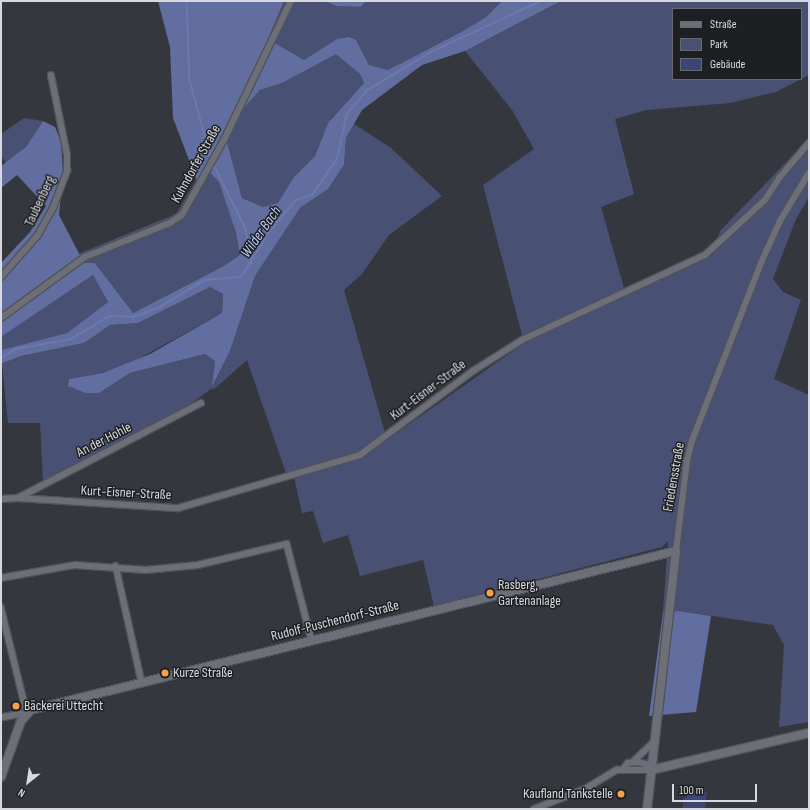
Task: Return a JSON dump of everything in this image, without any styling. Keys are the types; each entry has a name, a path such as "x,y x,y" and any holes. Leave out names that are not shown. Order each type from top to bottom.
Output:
{"street":[{"name":"Kuhndorfer Straße","path":"1,318 85,257 170,223 182,215 224,140 291,1"},
{"name":"Taubenberg","path":"1,277 38,235 53,208 67,171 67,155 51,76"},
{"name":"Kurt-Eisner-Straße","path":"1,499 18,498 179,508 360,455 473,371 522,340 705,255 765,200 780,177 809,143"},
{"name":"Friedensstraße","path":"647,809 653,743 687,461 692,441 761,263 780,221 809,173"},
{"name":"An der Hohle","path":"18,498 201,403"},
{"path":"1,578 65,566 116,566 146,570 198,565 287,544 312,641"},
{"name":"Rudolf-Puschendorf-Straße","path":"1,718 27,713 142,682 676,551"},
{"path":"116,566 142,682"},
{"path":"1,607 27,713 1,777"},
{"path":"624,768 651,770 725,750 809,733"},
{"path":"534,809 585,789 624,768 633,762 653,743"},
{"path":"633,762 646,764 651,770"}],"green space":[{"path":"284,1 324,1 337,6 361,7 366,1 502,1 486,17 463,31 388,70 369,65 356,40 337,39 304,60 268,39"},
{"path":"561,1 809,1 809,75 802,79 802,8 672,8 672,80 799,80 776,92 730,103 647,110 615,119 634,194 601,207 626,295 713,254 720,231 792,156 809,144 809,197 796,219 773,279 783,292 801,300 774,379 809,395 809,722 779,727 784,645 773,625 679,611 663,612 668,541 662,547 434,606 423,560 360,576 348,535 323,543 313,511 302,513 293,472 286,473 247,360 213,390 212,388 192,403 43,482 40,423 8,423 2,364 21,356 84,343 110,325 138,323 210,287 223,294 222,313 129,364 103,373 69,379 99,393 130,373 205,354 215,361 213,386 230,351 255,276 300,208 328,189 344,165 346,138 354,124 391,148 442,196 389,235 362,274 344,290 387,440 524,343 483,185 534,149 512,110 465,51"},
{"path":"336,53 360,74 364,83 328,123 315,156 294,177 279,203 263,207 242,198 227,142 243,109 260,90 282,83"},
{"path":"24,118 43,121 26,147 6,163 1,156 1,134"},
{"path":"204,167 219,182 236,233 240,255 222,267 133,313 95,263 84,263 78,254 176,214"},
{"path":"93,275 108,302 67,333 1,350 1,337"}],"shaded area":[{"path":"158,1 284,1 268,39 304,60 337,39 349,37 356,40 369,65 388,70 463,31 486,17 502,1 561,1 465,51 422,65 362,110 346,138 344,165 328,189 300,208 255,276 230,351 212,387 215,361 205,354 130,373 99,393 86,393 68,386 69,379 103,373 150,354 222,313 223,294 210,287 138,323 110,325 84,343 21,356 1,364 1,350 67,333 108,302 93,275 1,337 1,263 30,232 46,206 17,175 1,188 1,166 26,147 43,121 55,127 61,142 63,173 59,215 84,263 95,263 133,313 222,267 240,255 236,233 219,182 204,167 197,181 173,118 170,47","holes":["336,54 360,74 364,83 328,123 315,156 294,177 278,203 263,207 242,198 227,142 243,109 260,90 282,83"]},
{"path":"324,1 366,1 361,7 337,6"},
{"path":"679,611 711,616 696,712 649,716 663,612"}],"building":[{"path":"696,789 698,792 707,791 705,809 683,809 683,799"}],"waterway":[{"path":"187,1 190,81 210,154"},
{"name":"Wilder Bach","path":"1,358 16,349 71,339 110,316 133,317 160,307 205,280 241,277 270,231 296,200 312,195 337,159 347,114 366,91 431,52 541,1"},
{"path":"214,165 246,229 252,263"}],"place":[{"name":"Rasberg, Gartenanlage","path":"490,593"},
{"name":"Kurze Straße","path":"165,673"},
{"name":"Bäckerei Uttecht","path":"16,706"},
{"name":"Kaufland Tankstelle","path":"621,794"}]}
